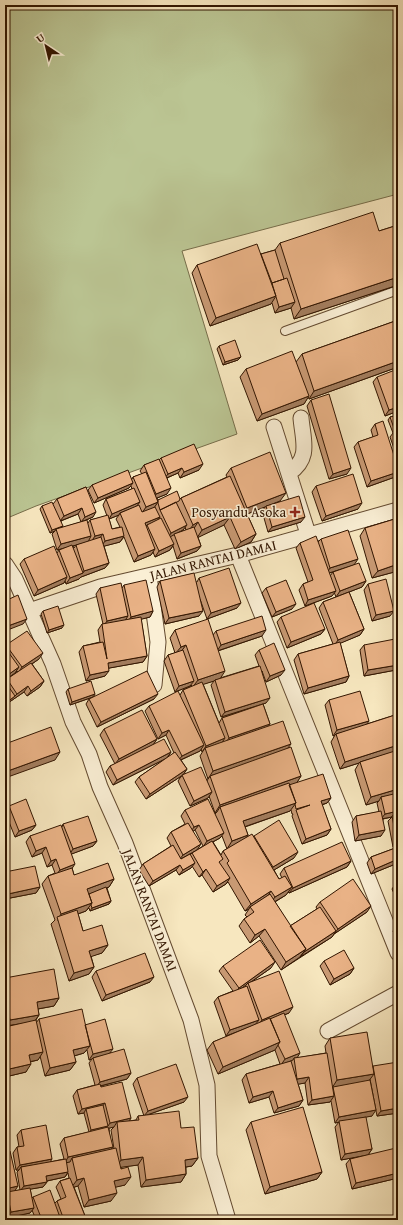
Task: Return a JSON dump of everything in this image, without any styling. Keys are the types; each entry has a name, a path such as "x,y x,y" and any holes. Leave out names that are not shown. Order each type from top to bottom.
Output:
{"street":[{"path":"289,473 298,467 305,453 300,418"},
{"path":"274,427 309,537"},
{"name":"JALAN RANTAI DAMAI","path":"29,611 100,587 309,537 398,510"},
{"path":"238,555 398,953"},
{"name":"JALAN RANTAI DAMAI","path":"5,564 14,579 53,664 73,722 89,754 100,787 125,843 191,1020 207,1085 209,1156 228,1220"},
{"path":"149,576 158,642 154,685"},
{"path":"328,1031 398,993"}],"lane":[{"path":"285,331 398,290"}],"green space":[{"path":"5,5 398,5 398,194 182,251 237,434 36,506 5,519"}],"building":[{"path":"373,212 379,231 398,225 398,277 301,309 280,243"},
{"path":"257,244 276,296 216,318 197,265"},
{"path":"275,250 284,279 272,283 261,254"},
{"path":"287,278 295,302 279,307 272,283"},
{"path":"398,320 398,361 314,391 302,354"},
{"path":"235,340 241,357 225,362 219,346"},
{"path":"292,351 309,396 262,414 246,369"},
{"path":"395,370 398,378 398,407 389,410 377,377"},
{"path":"329,394 351,468 333,474 311,400"},
{"path":"398,415 398,430 395,431 390,417"},
{"path":"383,421 398,472 371,481 358,442 378,435 375,424"},
{"path":"398,430 398,444 394,432"},
{"path":"194,444 203,464 184,472 182,468 168,474 161,458"},
{"path":"270,452 286,493 247,508 231,468"},
{"path":"159,459 171,488 156,494 144,465"},
{"path":"128,470 133,483 98,498 92,485"},
{"path":"146,472 158,502 146,507 133,477"},
{"path":"353,474 362,503 326,516 316,486"},
{"path":"230,476 256,534 241,542 230,517 202,530 198,522 193,525 181,498"},
{"path":"86,487 96,512 85,517 82,508 64,516 57,499"},
{"path":"134,488 140,502 112,514 106,499"},
{"path":"177,491 180,499 179,501 160,510 158,500"},
{"path":"299,496 305,517 272,527 266,506"},
{"path":"52,502 63,526 52,530 42,506"},
{"path":"176,502 187,525 171,533 160,510"},
{"path":"139,505 142,512 155,507 160,517 145,523 155,549 138,556 120,513"},
{"path":"108,515 112,529 122,527 124,536 105,541 103,534 95,536 90,520"},
{"path":"161,518 174,544 159,551 147,525"},
{"path":"398,518 398,564 378,571 365,528"},
{"path":"87,520 91,536 61,544 56,529"},
{"path":"194,527 201,546 181,553 174,534"},
{"path":"348,530 358,559 330,568 321,539"},
{"path":"316,536 336,591 308,600 303,584 313,580 300,543"},
{"path":"101,537 109,563 84,571 76,545"},
{"path":"72,545 83,573 70,578 59,550"},
{"path":"54,546 67,577 38,590 24,559"},
{"path":"359,563 366,581 340,591 333,572"},
{"path":"229,568 241,603 211,613 199,578"},
{"path":"194,573 203,611 169,618 160,581"},
{"path":"386,579 394,611 376,615 368,584"},
{"path":"146,580 153,611 131,617 124,585"},
{"path":"286,580 296,604 276,612 266,588"},
{"path":"121,583 128,616 107,621 100,588"},
{"path":"349,592 364,629 338,640 323,602"},
{"path":"18,595 27,619 5,627 5,601"},
{"path":"314,603 325,629 291,642 281,617"},
{"path":"58,606 64,625 49,630 43,611"},
{"path":"262,616 266,630 221,645 216,631"},
{"path":"141,617 147,656 108,663 109,671 90,675 83,646 103,642 107,659 102,624"},
{"path":"208,619 225,671 198,680 186,645 181,647 175,630"},
{"path":"27,631 43,653 22,667 6,645"},
{"path":"395,639 398,654 398,665 368,670 364,645"},
{"path":"340,642 349,676 308,688 298,654"},
{"path":"274,643 285,670 270,676 259,650"},
{"path":"183,650 194,681 179,686 168,655"},
{"path":"9,653 19,667 5,677 5,656"},
{"path":"31,663 44,681 31,691 28,686 17,694 7,679"},
{"path":"260,666 270,698 225,712 215,680"},
{"path":"147,671 158,694 101,722 89,699"},
{"path":"91,681 95,694 72,702 68,689"},
{"path":"202,682 225,738 206,746 183,690"},
{"path":"6,683 15,696 6,703 5,684"},
{"path":"178,691 204,745 182,756 169,730 162,733 149,706"},
{"path":"360,691 369,721 337,730 329,700"},
{"path":"263,704 270,724 229,738 222,718"},
{"path":"142,710 157,739 119,759 104,729"},
{"path":"395,715 398,725 398,745 345,762 336,734"},
{"path":"283,721 291,744 213,771 205,748"},
{"path":"51,727 60,752 5,772 5,744"},
{"path":"164,739 171,752 117,780 110,766"},
{"path":"291,747 301,776 220,805 210,776"},
{"path":"398,750 398,789 371,797 360,762"},
{"path":"175,752 187,769 150,794 139,777"},
{"path":"201,767 212,792 194,801 182,775"},
{"path":"323,774 331,798 321,801 331,829 306,839 296,810 310,805 296,809 296,803 289,785"},
{"path":"289,783 296,803 243,821 248,835 232,841 220,807"},
{"path":"398,793 398,811 385,814 381,797"},
{"path":"26,799 36,825 19,831 9,806"},
{"path":"208,799 224,833 207,841 199,825 194,827 185,810"},
{"path":"5,811 8,821 5,822"},
{"path":"381,811 385,830 359,835 356,816"},
{"path":"398,815 398,842 397,842 392,816"},
{"path":"88,816 97,841 73,849 63,824"},
{"path":"279,820 298,852 273,867 254,836"},
{"path":"188,823 201,844 183,855 171,832"},
{"path":"61,825 75,864 60,870 56,859 51,861 46,847 36,851 30,836"},
{"path":"252,834 279,879 285,876 292,887 275,897 271,891 251,904 227,863 229,861 223,851"},
{"path":"212,841 223,859 219,862 230,878 217,886 206,869 203,872 192,853"},
{"path":"342,842 351,861 293,888 284,868"},
{"path":"173,845 181,859 190,854 195,863 183,870 180,865 153,881 143,864"},
{"path":"398,847 398,859 375,869 371,857"},
{"path":"108,863 114,879 87,889 92,903 61,914 48,876 72,868 74,875"},
{"path":"35,866 40,887 8,894 5,872"},
{"path":"353,879 371,906 338,929 320,902"},
{"path":"106,887 111,901 92,908 89,894"},
{"path":"270,894 306,949 286,962 265,929 255,935 244,919 254,912 250,907"},
{"path":"320,907 336,931 304,952 306,949 290,926"},
{"path":"77,910 83,931 102,925 108,945 89,951 94,967 74,973 57,917"},
{"path":"260,940 275,962 239,988 223,966"},
{"path":"344,950 354,968 334,979 324,961"},
{"path":"145,953 154,977 106,995 96,971"},
{"path":"54,969 59,998 37,1002 39,1015 10,1020 8,1010 5,1011 5,978"},
{"path":"279,971 293,1007 262,1020 248,983"},
{"path":"247,986 259,1020 230,1030 218,997"},
{"path":"82,1009 90,1046 73,1050 76,1062 50,1068 39,1019"},
{"path":"284,1013 300,1053 285,1059 278,1045 280,1042 270,1019"},
{"path":"270,1018 280,1042 223,1067 213,1042"},
{"path":"105,1019 113,1049 93,1054 85,1025"},
{"path":"36,1020 43,1052 29,1055 31,1064 5,1070 5,1027"},
{"path":"367,1032 374,1074 337,1080 330,1038"},
{"path":"124,1049 131,1073 100,1082 93,1058"},
{"path":"327,1053 334,1096 312,1100 309,1077 297,1079 294,1058"},
{"path":"291,1061 303,1100 278,1108 273,1091 253,1097 246,1074"},
{"path":"398,1062 398,1108 381,1111 373,1066"},
{"path":"176,1064 188,1097 148,1111 137,1078"},
{"path":"370,1080 376,1110 339,1117 333,1087"},
{"path":"122,1082 131,1118 110,1123 105,1103 82,1109 77,1090 100,1084 101,1087"},
{"path":"103,1105 108,1126 91,1130 86,1109"},
{"path":"303,1107 322,1172 270,1187 251,1122"},
{"path":"179,1111 181,1128 194,1127 198,1158 185,1160 186,1174 146,1180 143,1157 121,1160 117,1122 139,1120 138,1116"},
{"path":"366,1117 372,1149 345,1154 339,1121"},
{"path":"46,1125 52,1159 20,1165 17,1147 24,1146 21,1130"},
{"path":"108,1127 113,1147 68,1157 64,1138"},
{"path":"116,1148 121,1169 128,1167 131,1177 114,1181 117,1193 89,1200 84,1178 77,1180 72,1158"},
{"path":"396,1148 398,1155 398,1173 356,1183 350,1159"},
{"path":"10,1151 18,1186 5,1189 5,1152"},
{"path":"66,1159 68,1172 46,1176 47,1182 24,1186 21,1167"},
{"path":"70,1178 85,1216 75,1220 64,1220 57,1201 66,1197 60,1181"},
{"path":"30,1188 34,1208 11,1212 7,1192"},
{"path":"50,1190 61,1220 42,1220 33,1197"},
{"path":"5,1199 10,1220 5,1220"},
{"path":"117,1216 137,1216 137,1220 117,1220"}],"place":[{"name":"Posyandu Asoka","path":"295,512"}]}
